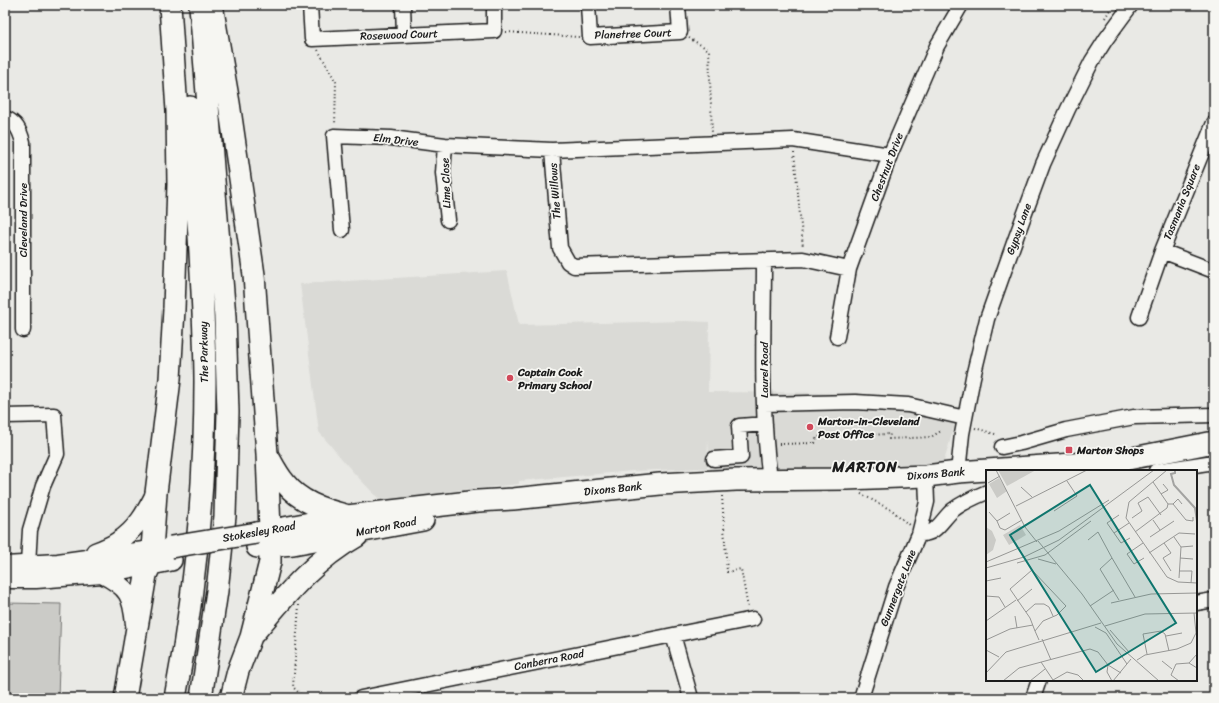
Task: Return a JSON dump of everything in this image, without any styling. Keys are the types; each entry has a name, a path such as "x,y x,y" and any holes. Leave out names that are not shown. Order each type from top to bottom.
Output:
{"highway":[{"path":"125,698 146,575 161,555 156,493 170,379 178,184 177,110 170,5"},
{"name":"The Parkway","path":"175,698 181,671 193,590 200,528 205,382 203,306 197,208 181,5"},
{"name":"The Parkway","path":"200,5 225,317 228,412 225,516 217,591 201,698"},
{"path":"212,5 231,119 254,275 267,454 263,539 270,562 251,637 238,671 231,698"},
{"name":"Dixons Bank","path":"513,499 660,484 770,479 846,479 926,476 958,472 1123,460 1214,442"},
{"path":"267,454 284,483 297,495 312,504 347,516"},
{"name":"Marton Road","path":"263,539 293,544 366,530 393,518 480,509 513,499"},
{"name":"Stokesley Road","path":"161,555 263,539 347,516 393,518"},
{"path":"251,637 300,580 322,559 366,530"}],"main road":[{"path":"80,560 118,541 131,532 146,513 156,493"},
{"name":"Stokesley Road","path":"5,566 161,555"},
{"name":"Stokesley Road","path":"5,579 102,574 161,555"},
{"path":"102,574 114,580 127,592 132,605 136,635"}],"street":[{"path":"310,5 312,39"},
{"path":"403,5 404,35"},
{"path":"494,5 494,31"},
{"name":"Planetree Court","path":"588,5 590,37 680,32 678,5"},
{"name":"Chestnut Drive","path":"837,337 849,269 890,155 937,46 961,5"},
{"name":"Gypsy Lane","path":"958,472 962,434 973,377 987,319 1012,246 1043,164 1068,109 1092,62 1130,5"},
{"name":"Rosewood Court","path":"312,39 494,31"},
{"name":"Cleveland Drive","path":"5,118 15,124 20,131 23,142 23,330"},
{"name":"Tasmania Square","path":"1214,123 1162,251 1214,271"},
{"path":"334,136 342,230"},
{"name":"Elm Drive","path":"334,136 391,138 445,146 552,150"},
{"name":"The Willows","path":"849,269 803,259 574,266 568,262 560,248 552,150 793,140 890,155"},
{"name":"Lime Close","path":"445,146 444,173 448,220"},
{"path":"1139,316 1162,251"},
{"name":"Laurel Road","path":"764,260 764,404 770,479"},
{"path":"764,404 855,402 908,405 965,418"},
{"path":"5,416 54,415 57,454 43,486 30,530 28,564"},
{"path":"1010,448 1066,430 1134,417 1214,415"},
{"path":"714,459 740,458 739,426 765,424"},
{"path":"1162,470 1214,462"},
{"name":"Gunnergate Lane","path":"861,698 896,587 919,534 927,502 926,476"},
{"path":"919,534 932,532 953,510 970,499 986,492"},
{"path":"1197,603 1214,600"},
{"name":"Canberra Road","path":"361,698 752,619"},
{"path":"673,635 691,698"},
{"path":"1033,698 1039,681"}],"path":[{"path":"494,31 590,37"},
{"path":"680,32 709,50 713,144"},
{"path":"312,39 336,82 334,136"},
{"path":"793,140 803,238 803,259"},
{"path":"962,434 974,428 1010,448"},
{"path":"766,440 775,439 774,444 816,443 817,437 890,434 889,440 931,437 941,431"},
{"path":"846,479 857,492 893,511 919,534"},
{"path":"721,481 727,572 741,570 752,619"},
{"path":"299,603 293,687 304,698"}],"shaded area":[{"name":"Captain Cook Primary School","path":"507,271 519,325 686,321 709,322 708,392 859,393 958,414 939,478 711,484 708,440 707,468 633,471 519,481 519,484 462,490 382,502 353,472 319,432 300,284"},
{"path":"5,603 61,604 58,698 5,698"}],"place":[{"name":"Captain Cook Primary School","path":"510,378"},
{"name":"Marton-in-Cleveland Post Office","path":"810,427"},
{"name":"Marton Shops","path":"1069,450"}],"district":[{"name":"MARTON","path":"865,467"}]}
